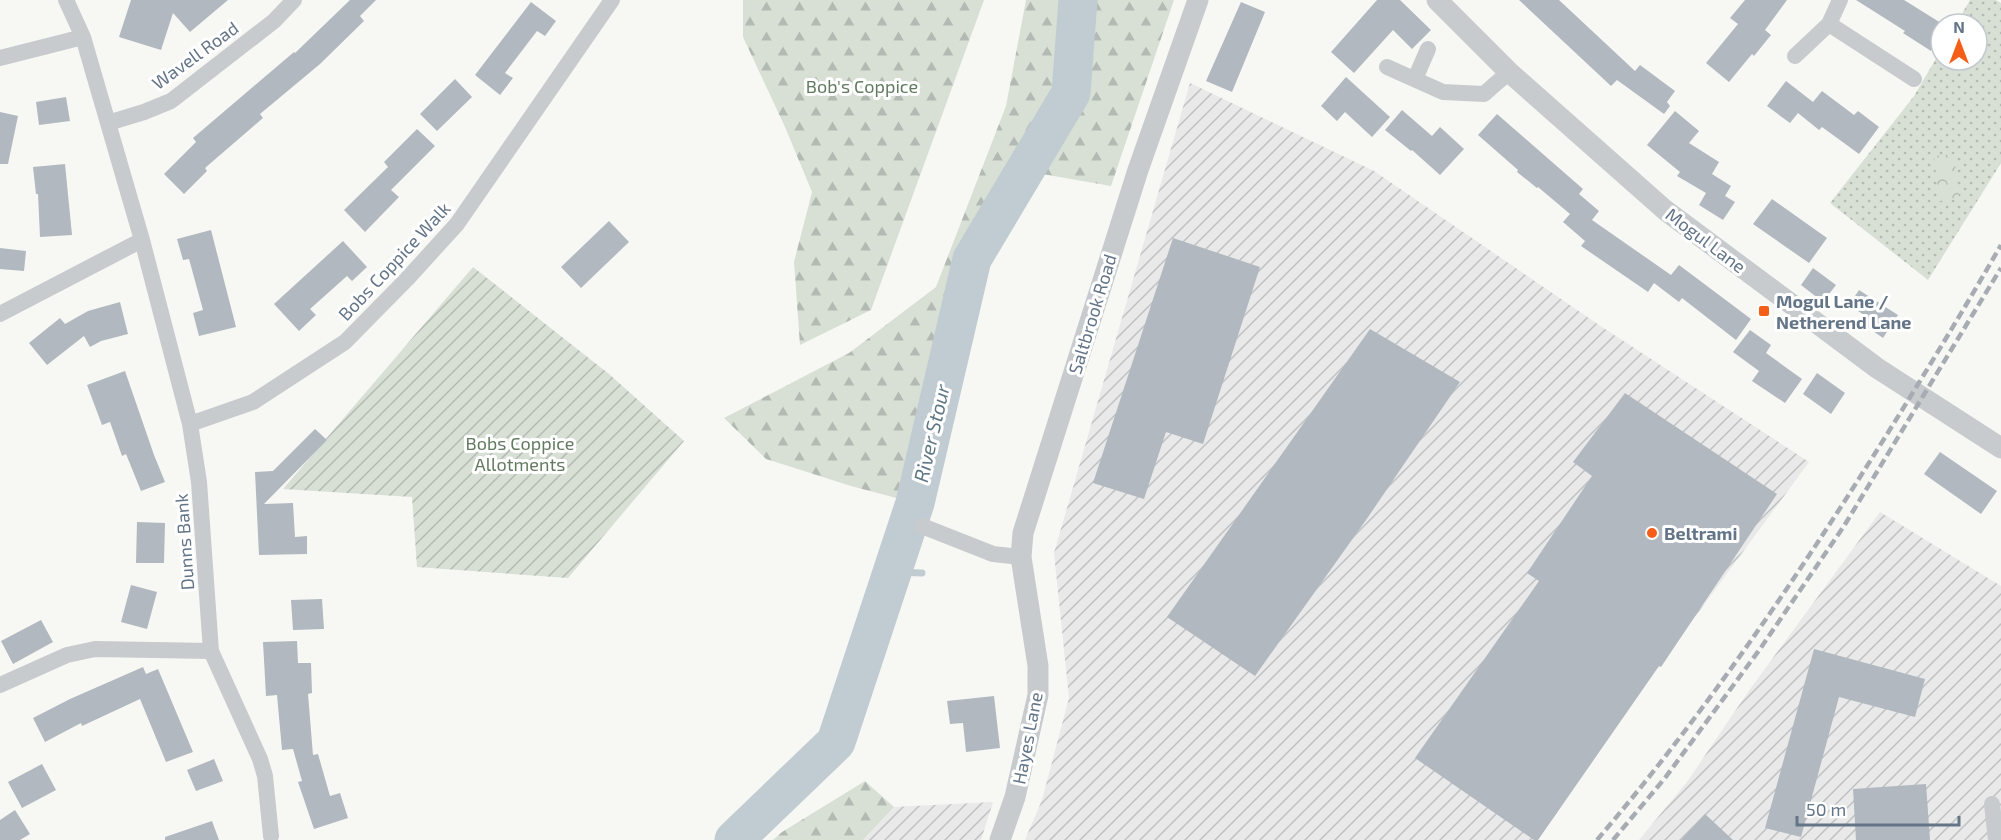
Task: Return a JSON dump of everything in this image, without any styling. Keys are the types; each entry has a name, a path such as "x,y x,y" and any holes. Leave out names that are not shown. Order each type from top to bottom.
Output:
{"street":[{"name":"Dunns Bank","path":"66,0 82,37 108,123 142,240 190,424 199,482 211,651 260,759 265,776 271,836"},
{"name":"Wavell Road","path":"108,123 171,101 274,21 294,0"},
{"name":"Bobs Coppice Walk","path":"190,424 253,402 345,342 457,224 612,0"},
{"name":"Saltbrook Road","path":"1034,633 1021,556 1023,533 1134,181 1198,0"},
{"name":"Mogul Lane","path":"1437,0 1509,72 1665,210 1888,376 2001,448"},
{"path":"1795,56 1829,24 1840,0"},
{"path":"1829,24 1914,79"},
{"path":"0,57 82,37"},
{"path":"1415,80 1428,49"},
{"path":"1387,67 1443,92 1484,94 1509,72"},
{"path":"0,314 142,240"},
{"path":"922,526 993,554 1021,556"},
{"name":"Hayes Lane","path":"1000,840 1015,797 1038,695 1038,666 1034,633"},
{"path":"0,685 67,655 95,649 211,651"},
{"path":"1992,804 1996,840"}],"shaded area":[{"path":"1190,83 1374,171 1602,327 1809,462 1653,674 1538,840 1025,840 1042,800 1069,698 1054,553"},
{"path":"1880,512 2001,586 2001,840 1639,840 1687,782 1748,692"},
{"path":"993,802 981,840 863,840 894,807"}],"green space":[{"name":"Bob's Coppice","path":"743,0 984,0 871,310 800,345 794,262 812,192 743,37"},
{"path":"1026,0 1174,0 1111,186 1025,171 972,259 915,503 851,486 766,459 724,418 849,353 936,287 1006,106"},
{"path":"1970,0 1996,0 2001,3 2001,163 1928,280 1830,203 1914,96 1929,70 1989,72 1989,12 1963,12"},
{"path":"1954,154 1959,199 1939,201 1934,156"},
{"name":"Bobs Coppice Allotments","path":"473,267 609,374 684,441 568,578 417,567 412,497 283,489"},
{"path":"865,781 894,807 863,840 773,840 782,832"}],"building":[{"path":"131,0 228,0 190,32 173,13 161,50 119,37"},
{"path":"350,0 376,0 360,16 364,21 320,64 260,114 263,118 205,168 207,171 184,194 164,174 196,142 193,138 295,53"},
{"path":"1377,0 1400,0 1431,30 1412,49 1393,30 1354,73 1331,52"},
{"path":"1519,0 1559,0 1635,71 1640,65 1675,91 1667,102 1670,106 1664,114 1617,80 1611,86"},
{"path":"1745,0 1787,0 1765,30 1771,35 1729,82 1706,63 1738,24 1730,18"},
{"path":"1856,0 1904,0 1929,16 1929,50 1903,33 1905,31"},
{"path":"531,2 556,21 545,36 537,31 505,73 513,78 500,95 475,75"},
{"path":"1241,2 1265,12 1232,92 1206,81"},
{"path":"1346,77 1390,117 1372,137 1345,112 1337,121 1321,106"},
{"path":"455,79 472,97 437,131 420,114"},
{"path":"1786,81 1813,102 1822,91 1854,115 1858,111 1879,127 1859,154 1822,127 1819,130 1798,113 1790,123 1767,106"},
{"path":"66,97 70,121 39,125 36,102"},
{"path":"1402,110 1432,136 1440,127 1464,149 1440,175 1385,130"},
{"path":"1675,111 1699,131 1689,143 1719,162 1712,174 1731,186 1725,196 1735,202 1723,220 1699,205 1706,193 1677,176 1680,172 1647,145"},
{"path":"0,112 18,116 8,164 0,164"},
{"path":"1497,114 1583,189 1579,194 1599,211 1592,220 1671,275 1679,265 1751,319 1736,340 1682,298 1679,302 1654,283 1648,292 1581,246 1585,241 1563,222 1570,214 1517,172 1518,170 1478,135"},
{"path":"417,129 435,146 391,190 399,197 365,232 344,210 388,167 384,162"},
{"path":"65,164 72,235 40,237 38,194 36,194 33,167"},
{"path":"1772,199 1827,238 1809,263 1753,224"},
{"path":"609,221 629,242 581,288 561,267"},
{"path":"211,230 236,327 199,336 193,313 203,310 189,259 183,260 177,239"},
{"path":"1173,238 1260,267 1203,444 1166,432 1144,499 1093,483"},
{"path":"343,241 367,267 352,281 347,276 310,309 316,315 299,331 274,304"},
{"path":"0,248 26,251 24,271 0,269"},
{"path":"1813,268 1836,285 1823,302 1801,285"},
{"path":"1859,290 1898,315 1883,338 1860,322 1864,315 1849,305"},
{"path":"120,302 128,334 101,341 90,347 84,336 47,365 29,343 60,318 65,324 88,311"},
{"path":"1370,329 1460,382 1366,520 1255,676 1167,617"},
{"path":"1750,330 1771,345 1766,353 1802,379 1785,403 1752,381 1759,371 1733,352"},
{"path":"125,371 165,482 141,491 126,454 122,456 110,422 102,425 87,385"},
{"path":"1817,373 1845,393 1831,414 1803,394"},
{"path":"1625,393 1777,494 1661,667 1659,666 1538,840 1534,840 1415,758 1539,581 1527,573 1592,476 1573,462"},
{"path":"315,429 327,440 264,504 293,503 295,537 307,536 307,554 259,555 255,472 273,471"},
{"path":"1940,452 1997,491 1981,514 1924,474"},
{"path":"137,522 165,523 164,563 136,563"},
{"path":"131,585 157,592 147,629 121,622"},
{"path":"322,599 324,629 293,630 291,600"},
{"path":"41,620 53,642 13,664 1,641"},
{"path":"297,641 298,663 311,663 312,693 308,694 313,755 318,754 330,796 340,793 348,818 314,829 298,782 302,781 293,749 282,750 277,695 266,696 263,642"},
{"path":"1814,649 1925,679 1915,717 1839,697 1801,837 1765,828"},
{"path":"143,667 146,674 158,669 193,752 166,762 140,699 82,726 81,723 45,742 33,718"},
{"path":"994,696 1000,748 966,752 963,723 950,724 947,701"},
{"path":"214,759 223,781 196,791 187,770"},
{"path":"42,764 56,790 22,808 8,782"},
{"path":"1926,784 1930,840 1856,840 1853,789"},
{"path":"15,810 30,834 20,840 0,840 0,820"},
{"path":"1705,814 1733,840 1681,840"},
{"path":"212,821 219,840 165,840 165,837"}],"waterway":[{"name":"River Stour","path":"734,840 836,742 915,503 972,259 1071,93 1078,0"},
{"path":"892,572 922,573"}],"railway":[{"path":"1597,840 1710,698 1780,599 1879,447 2001,245"},
{"path":"1613,840 1665,778 1760,649 1844,526 2001,268"}],"place":[{"name":"Mogul Lane / Netherend Lane","path":"1764,311"},
{"name":"Beltrami","path":"1652,533"}]}
